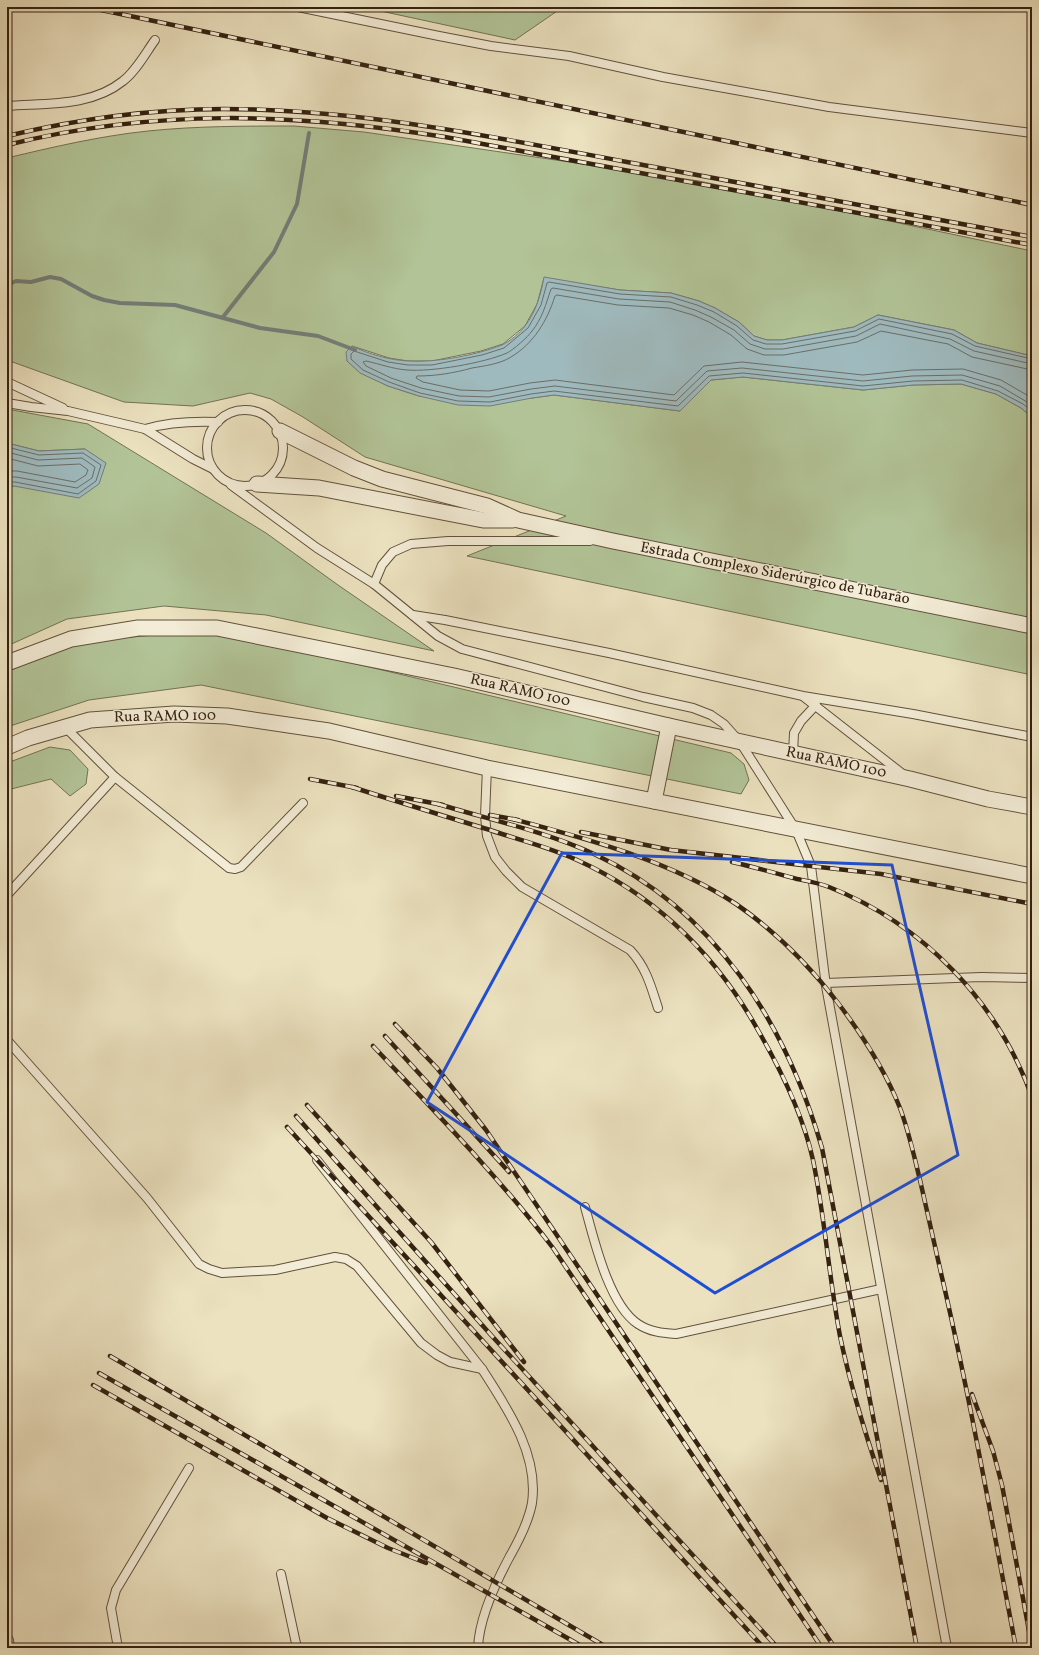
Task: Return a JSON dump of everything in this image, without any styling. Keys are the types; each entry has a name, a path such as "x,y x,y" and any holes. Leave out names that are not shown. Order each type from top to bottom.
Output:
{"street":[{"name":"Estrada Complexo Siderúrgico de Tubarão","path":"280,431 354,468 382,479 488,506 518,520"},
{"name":"Estrada Complexo Siderúrgico de Tubarão","path":"257,484 319,488 483,520 518,520 613,541 1032,626"},
{"name":"Rua RAMO 100","path":"7,662 71,639 138,628 217,628 454,676 669,726 910,779 988,799 1032,807"},
{"name":"Rua RAMO 100","path":"7,746 28,738 90,720 174,714 227,716 329,731 487,768 1032,876"},
{"path":"654,801 669,726"}],"lane":[{"path":"298,7 491,46 569,56 663,77 830,107 1032,133"},
{"path":"7,106 84,101 108,92 124,81 155,40"},
{"path":"7,382 68,411"},
{"name":"Estrada Complexo Siderúrgico de Tubarão","path":"7,403 68,411 145,429 194,459 214,469 224,479 234,484 245,486 257,484"},
{"name":"Estrada Complexo Siderúrgico de Tubarão","path":"214,469 208,457 207,445 211,432 218,422 230,413 244,410 258,412 271,419 280,431"},
{"name":"Estrada Complexo Siderúrgico de Tubarão","path":"145,429 159,425 182,422 218,422"},
{"path":"257,484 271,476 280,463 283,446 280,431"},
{"path":"224,479 317,548 374,584 438,636 462,649 643,697 693,708 711,716 724,724 740,742 796,830 811,866 826,983 880,1289 947,1648"},
{"path":"374,584 382,565 393,552 411,544 448,541 613,541"},
{"path":"412,615 445,620 609,653 803,696 913,714 1032,737"},
{"path":"803,696 910,779"},
{"path":"793,753 794,733 801,722 816,706"},
{"path":"65,727 115,778 229,868 241,868 303,803"},
{"path":"487,768 485,816 487,836 495,857 506,872 522,887 630,950 640,960 648,976 658,1008"},
{"path":"7,894 115,778"},
{"path":"826,983 981,978 1032,978"},
{"path":"7,1040 146,1198 199,1264 209,1270 222,1274 275,1270 335,1256 346,1259 357,1266 421,1343 437,1355 450,1362 482,1369"},
{"path":"317,1160 482,1369 498,1394 519,1434 529,1458 533,1481 532,1504 512,1551 498,1578 478,1636 478,1648"},
{"path":"586,1207 601,1265 624,1311 638,1324 656,1333 676,1334 880,1289"},
{"path":"118,1648 111,1608 116,1590 189,1468"},
{"path":"281,1574 297,1648"}],"highlighted area":[{"path":"562,853 892,865 958,1155 715,1293 427,1102"}],"green space":[{"path":"362,7 563,7 515,40"},
{"path":"294,126 364,132 699,181 1032,251 1032,356 977,343 954,330 878,315 854,327 782,340 767,340 754,336 739,322 715,308 699,301 671,293 620,290 544,278 537,304 525,326 503,344 481,351 432,361 408,361 389,358 352,346 347,361 361,373 388,386 419,396 532,398 554,395 680,411 711,380 743,377 863,390 913,385 961,384 996,394 1021,408 1032,417 1032,675 467,556 566,516 365,457 303,417 271,399 250,393 193,406 124,402 7,360 7,158 59,146 130,133 202,127"},
{"path":"7,409 88,424 266,533 434,651 266,615 164,606 67,619 7,646 7,486 14,486 85,449 39,451 7,443"},
{"path":"214,630 731,753 744,764 749,780 741,794 201,685 89,700 7,727 7,672 73,642"},
{"path":"50,747 70,750 88,769 86,784 70,796 51,779 7,790 7,763"}],"water":[{"path":"544,277 620,290 671,293 699,301 715,308 739,322 754,336 767,340 782,340 854,327 878,315 954,330 977,343 1032,356 1032,417 1021,408 996,394 961,384 913,385 863,390 743,377 711,380 680,411 554,395 490,406 458,405 419,396 388,386 360,373 347,361 346,352 352,346 365,352 386,358 431,361 456,358 502,345 518,334 529,321 538,303"},
{"path":"7,443 39,451 85,449 106,463 99,484 79,498 7,486"}],"waterway":[{"path":"223,317 274,252 297,204 309,133"},
{"path":"7,285 16,281 31,282 50,277 61,279 92,296 104,300 120,303 175,305 260,328 318,336 355,350"}],"railway":[{"path":"87,7 1032,205"},
{"path":"7,136 115,116 197,109 275,110 326,114 376,119 476,134 1032,237"},
{"path":"7,145 62,133 117,125 171,120 226,118 280,119 335,123 445,137 1032,245"},
{"path":"310,779 357,788"},
{"path":"352,787 545,847 577,860 633,891 658,910 682,931 724,978 768,1047 784,1078 804,1127 817,1182 840,1336 858,1408 881,1480"},
{"path":"396,796 443,805"},
{"path":"438,804 517,826 576,846 594,854 637,878 676,906 710,939 740,976 766,1015 788,1058 807,1102 822,1148 917,1648"},
{"path":"490,815 518,820"},
{"path":"513,819 599,843 657,863 711,889 736,904 778,937 815,975 838,1003 873,1054 888,1080 900,1108 909,1135 920,1180 962,1366 1016,1648"},
{"path":"581,832 671,850 881,874 1032,904"},
{"path":"732,862 829,887 863,903 896,922 926,945 953,970 978,999 999,1029 1017,1062 1032,1097"},
{"path":"395,1024 437,1068 486,1130 835,1648"},
{"path":"385,1036 509,1172"},
{"path":"373,1046 488,1170 553,1248 822,1648"},
{"path":"307,1105 431,1242 524,1362"},
{"path":"296,1116 491,1335 778,1648"},
{"path":"287,1127 764,1648"},
{"path":"110,1356 608,1648"},
{"path":"99,1373 585,1648"},
{"path":"93,1385 327,1518 388,1548 426,1563"},
{"path":"972,1394 993,1451 1002,1485 1032,1647"}]}
